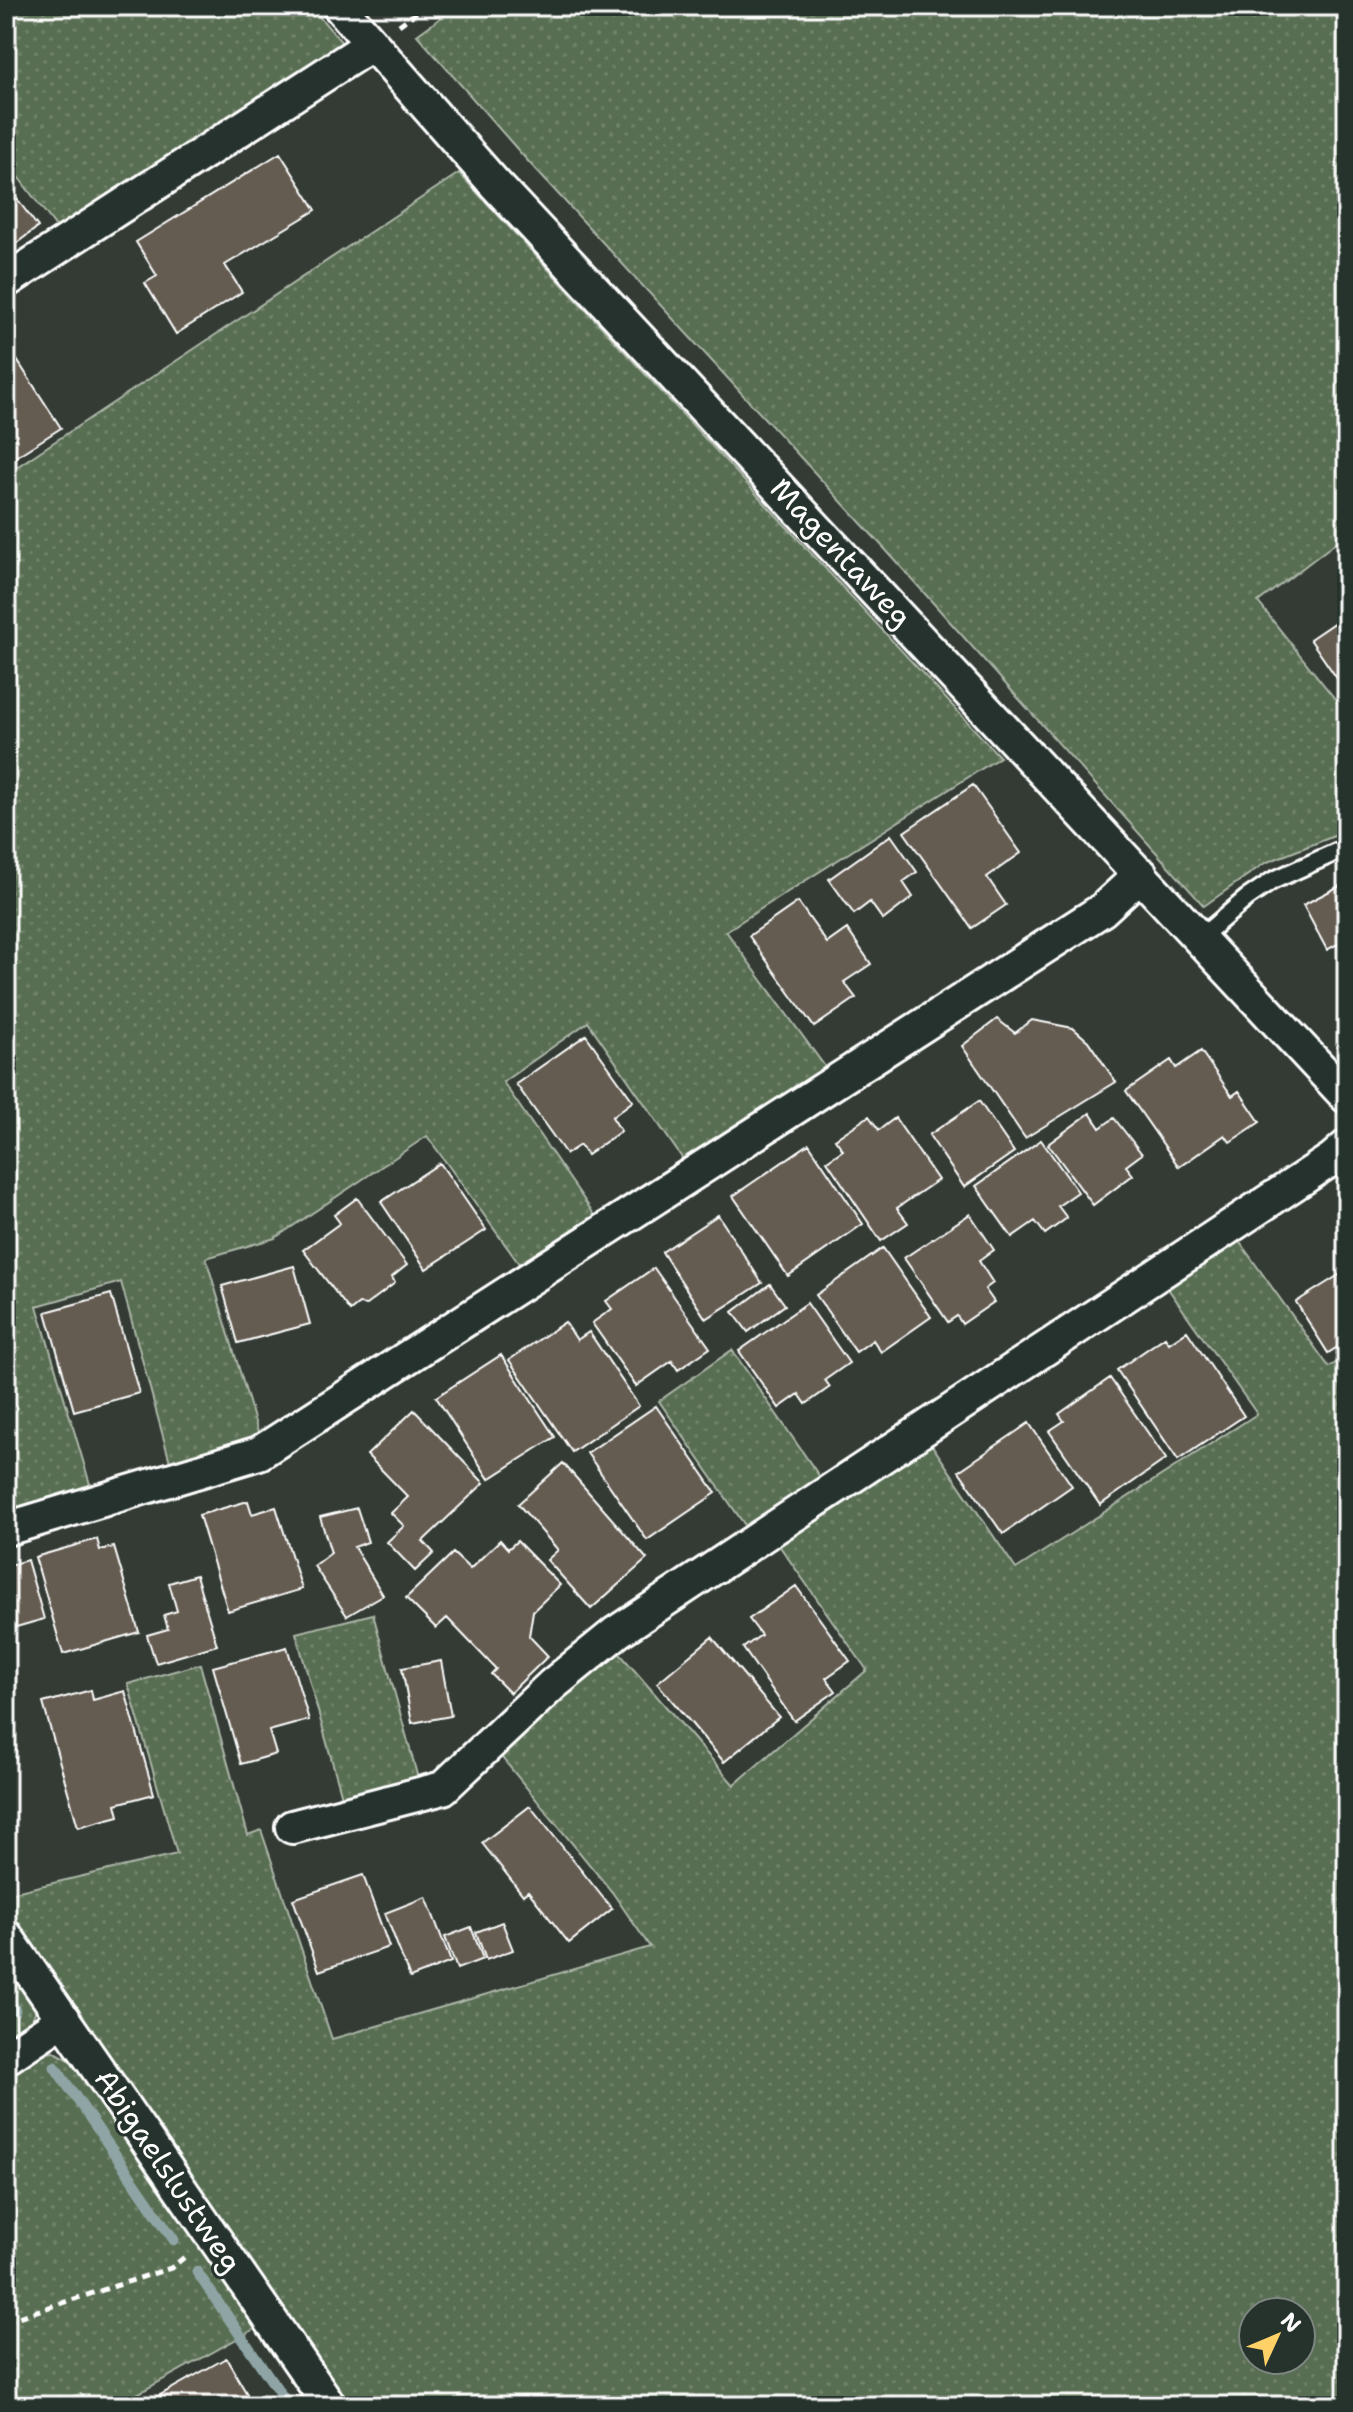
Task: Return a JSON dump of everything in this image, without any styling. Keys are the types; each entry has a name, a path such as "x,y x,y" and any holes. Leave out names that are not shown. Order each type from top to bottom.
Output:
{"street":[{"name":"Magentaweg","path":"339,6 494,183 1347,1097"},
{"path":"6,281 372,44"},
{"path":"6,1529 259,1453 1102,910 1141,874"},
{"path":"292,1827 443,1788 552,1685 617,1632 1347,1146"},
{"name":"Abigaelslustweg","path":"6,1936 330,2406"},
{"path":"6,2058 64,2019"}],"lane":[{"path":"1200,938 1272,881 1347,847"}],"path":[{"path":"6,2321 171,2268 213,2236"}],"green space":[{"path":"6,6 310,6 344,45 60,232 6,161"},
{"path":"457,6 1347,6 1347,534 1258,602 1347,714 1347,831 1265,863 1204,906 884,548 525,158 417,35"},
{"path":"459,173 1000,757 726,931 826,1068 687,1165 588,1022 503,1082 598,1220 522,1268 427,1136 275,1238 206,1258 260,1439 170,1462 121,1282 37,1306 92,1491 16,1513 6,1478 6,474"},
{"path":"1236,1237 1329,1367 1347,1356 1347,2406 346,2406 6,1909 6,1894 177,1854 128,1684 200,1664 248,1835 261,1830 332,2039 650,1947 612,1892 499,1754 615,1648 734,1785 867,1670 776,1541 927,1438 1016,1569 1257,1414 1164,1283"},
{"path":"732,1350 824,1483 751,1534 659,1401"},
{"path":"373,1614 419,1782 343,1800 296,1633"},
{"path":"6,1954 39,2002 27,2025 6,2042"},
{"path":"53,2051 83,2067 260,2326 132,2397 137,2406 85,2406 81,2394 39,2406 20,2406 6,2364 6,2072 33,2054"}],"building":[{"path":"280,153 316,210 225,265 242,292 176,334 145,283 157,276 136,242"},
{"path":"14,195 38,227 6,251 6,201"},
{"path":"6,343 61,428 6,463"},
{"path":"1347,614 1347,693 1310,639"},
{"path":"973,785 1021,853 987,877 1006,905 972,928 904,832"},
{"path":"891,835 917,872 903,882 913,897 883,920 870,902 854,914 829,879"},
{"path":"1347,882 1347,939 1327,950 1303,905"},
{"path":"798,902 827,943 847,929 871,964 844,982 856,998 814,1027 749,936"},
{"path":"997,1019 1015,1033 1032,1020 1073,1028 1088,1041 1116,1082 1025,1138 962,1046"},
{"path":"586,1035 633,1101 612,1117 621,1131 587,1155 580,1145 566,1154 516,1084"},
{"path":"1201,1051 1232,1096 1239,1091 1260,1122 1230,1142 1225,1135 1179,1167 1126,1091 1171,1060 1176,1068"},
{"path":"979,1101 1014,1152 964,1187 929,1135"},
{"path":"1090,1113 1100,1128 1114,1118 1142,1154 1126,1166 1133,1175 1093,1205 1048,1144"},
{"path":"869,1116 879,1130 895,1118 938,1180 897,1208 908,1223 881,1241 827,1161 843,1150 835,1139"},
{"path":"1041,1140 1078,1192 1058,1206 1067,1218 1045,1234 1035,1221 1012,1237 976,1186"},
{"path":"809,1144 863,1224 788,1276 733,1196"},
{"path":"440,1163 486,1230 426,1269 381,1202"},
{"path":"357,1198 407,1265 392,1277 395,1283 366,1305 359,1304 350,1311 303,1250 340,1223 334,1215"},
{"path":"970,1214 994,1250 979,1261 993,1283 985,1289 994,1302 962,1324 957,1316 948,1322 904,1258"},
{"path":"718,1215 762,1283 706,1319 662,1252"},
{"path":"883,1248 931,1317 881,1352 873,1340 856,1352 816,1295"},
{"path":"294,1266 310,1324 238,1343 222,1286"},
{"path":"654,1268 710,1348 678,1370 672,1361 636,1386 592,1323 612,1309 606,1301"},
{"path":"1347,1270 1347,1341 1328,1353 1296,1302"},
{"path":"770,1284 785,1305 748,1332 733,1312"},
{"path":"111,1294 139,1393 74,1411 46,1312"},
{"path":"807,1303 849,1363 825,1380 830,1387 806,1404 799,1394 779,1408 739,1351"},
{"path":"565,1322 577,1340 589,1332 639,1406 572,1452 509,1360"},
{"path":"1187,1331 1244,1416 1178,1460 1117,1370 1165,1337 1169,1343"},
{"path":"501,1355 555,1437 489,1479 436,1397"},
{"path":"1110,1378 1166,1459 1100,1505 1049,1431 1064,1421 1059,1414"},
{"path":"656,1406 716,1493 647,1540 587,1453"},
{"path":"414,1410 484,1483 423,1541 434,1553 415,1571 387,1542 404,1526 391,1513 408,1497 367,1455"},
{"path":"1029,1423 1072,1486 1003,1534 959,1471"},
{"path":"563,1463 647,1559 591,1609 547,1560 558,1550 518,1504"},
{"path":"248,1501 252,1514 276,1507 302,1589 228,1611 199,1515"},
{"path":"357,1508 368,1542 354,1547 383,1595 347,1616 314,1566 331,1553 320,1517"},
{"path":"97,1539 100,1550 114,1547 139,1632 63,1654 35,1557"},
{"path":"500,1540 508,1549 517,1541 560,1585 533,1611 529,1636 548,1656 510,1693 491,1674 496,1669 447,1618 436,1628 406,1598 453,1553 470,1569"},
{"path":"27,1560 44,1619 6,1630 6,1566"},
{"path":"196,1575 217,1645 156,1663 147,1635 168,1629 164,1615 177,1611 169,1583"},
{"path":"796,1586 850,1661 826,1678 836,1691 794,1721 743,1648 761,1635 749,1619"},
{"path":"712,1637 779,1717 724,1762 657,1683"},
{"path":"287,1647 309,1720 269,1731 276,1754 241,1764 213,1667"},
{"path":"441,1661 451,1716 412,1723 402,1668"},
{"path":"91,1690 93,1700 125,1691 154,1794 116,1804 119,1816 78,1827 43,1703"},
{"path":"530,1806 612,1909 569,1943 528,1891 523,1895 482,1843"},
{"path":"363,1875 389,1947 319,1971 293,1899"},
{"path":"426,1897 451,1962 410,1978 385,1913"},
{"path":"502,1922 513,1950 486,1960 476,1932"},
{"path":"471,1927 483,1959 457,1969 445,1937"},
{"path":"226,2358 254,2406 150,2406 148,2402"}],"waterway":[{"path":"6,1996 15,2010"},
{"path":"55,2067 174,2240"},
{"path":"197,2272 289,2406"}]}
